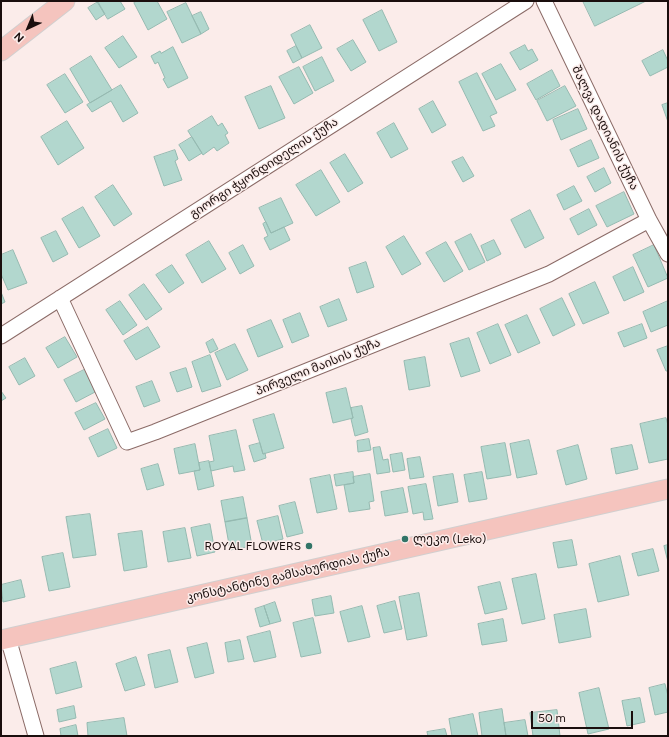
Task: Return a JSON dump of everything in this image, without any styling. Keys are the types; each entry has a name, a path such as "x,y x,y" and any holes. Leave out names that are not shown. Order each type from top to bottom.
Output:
{"main road":[{"path":"1,51 65,1"},
{"name":"კონსტანტინე გამსახურდიას ქუჩა","path":"4,639 668,490"}],"street":[{"name":"გიორგი ჭყონდიდელის ქუჩა","path":"1,336 526,1"},
{"name":"შალვა დადიანის ქუჩა","path":"544,1 649,220 668,254"},
{"name":"პირველი მაისის ქუჩა","path":"60,298 127,442 549,274 649,220"},
{"path":"4,639 36,736"}],"building":[{"path":"97,1 120,1 125,9 108,19"},
{"path":"138,1 157,1 167,19 148,30 134,3"},
{"path":"583,1 646,1 595,26"},
{"path":"98,2 105,14 96,20 88,8"},
{"path":"186,3 201,34 182,43 167,12"},
{"path":"382,10 397,42 379,51 363,20"},
{"path":"201,12 209,29 201,34 192,16"},
{"path":"310,25 322,48 302,58 291,35"},
{"path":"123,36 137,57 119,68 105,48"},
{"path":"353,40 366,62 351,71 337,49"},
{"path":"525,45 528,51 532,49 538,60 520,70 510,53"},
{"path":"296,46 302,58 293,63 287,51"},
{"path":"173,47 188,78 168,88 163,79 165,78 158,62 155,64 151,56 160,51 161,53"},
{"path":"663,50 668,61 668,67 650,76 642,61"},
{"path":"91,56 112,90 90,103 70,69"},
{"path":"322,57 334,81 315,91 303,67"},
{"path":"501,64 516,90 496,100 482,74"},
{"path":"299,67 313,93 294,104 279,77"},
{"path":"552,70 560,86 536,100 527,84"},
{"path":"477,73 497,113 490,116 495,126 483,131 459,82"},
{"path":"65,74 83,102 65,113 47,85"},
{"path":"121,85 138,113 123,122 111,101 92,112 87,105"},
{"path":"271,86 285,118 259,129 245,97"},
{"path":"565,86 576,106 547,121 537,101"},
{"path":"433,101 446,125 432,133 419,109"},
{"path":"668,103 668,122 662,105"},
{"path":"578,109 587,129 561,140 553,120"},
{"path":"212,116 218,126 222,123 228,133 225,135 229,143 217,151 214,147 203,155 188,131"},
{"path":"67,121 84,148 58,165 41,137"},
{"path":"394,123 408,149 391,158 377,133"},
{"path":"192,137 202,153 189,161 179,145"},
{"path":"591,140 599,158 578,167 570,150"},
{"path":"175,150 178,159 175,161 182,180 164,186 154,157"},
{"path":"345,154 363,183 348,192 330,163"},
{"path":"463,157 474,176 463,182 452,162"},
{"path":"604,168 611,183 595,192 587,177"},
{"path":"321,170 340,202 316,216 296,185"},
{"path":"113,185 132,214 114,226 95,197"},
{"path":"574,186 582,201 564,210 557,195"},
{"path":"624,192 634,214 607,227 596,206"},
{"path":"281,198 293,223 271,233 259,208"},
{"path":"83,207 100,236 79,248 62,219"},
{"path":"589,209 597,225 578,235 570,219"},
{"path":"530,210 544,238 525,248 511,220"},
{"path":"266,222 271,233 284,227 290,240 270,250 264,238 268,236 263,224"},
{"path":"56,231 68,254 53,262 41,238"},
{"path":"471,234 485,262 469,270 455,242"},
{"path":"404,236 421,264 402,275 386,247"},
{"path":"494,240 501,254 487,261 481,246"},
{"path":"209,241 226,269 202,283 186,255"},
{"path":"446,242 463,271 444,282 426,253"},
{"path":"243,245 254,266 240,274 229,253"},
{"path":"654,245 668,278 648,287 633,255"},
{"path":"13,250 27,283 8,290 1,274 1,255"},
{"path":"366,262 374,287 357,293 349,268"},
{"path":"172,265 184,283 169,293 156,275"},
{"path":"633,267 644,292 624,301 613,277"},
{"path":"595,282 609,313 583,324 569,294"},
{"path":"144,284 162,309 146,320 129,295"},
{"path":"1,292 5,302 1,304"},
{"path":"562,298 575,325 553,336 540,309"},
{"path":"339,299 347,320 328,327 320,307"},
{"path":"120,301 137,325 123,335 106,310"},
{"path":"668,301 668,325 651,332 643,312"},
{"path":"300,313 309,336 292,343 283,320"},
{"path":"527,315 540,343 518,353 505,325"},
{"path":"271,320 283,347 258,357 247,330"},
{"path":"498,324 511,355 490,364 477,333"},
{"path":"642,324 647,338 624,347 618,333"},
{"path":"148,327 160,347 136,360 124,341"},
{"path":"65,337 77,357 58,368 46,348"},
{"path":"469,338 480,371 461,377 450,344"},
{"path":"213,339 218,349 210,353 206,343"},
{"path":"235,344 248,370 227,380 215,353"},
{"path":"668,346 668,371 666,371 657,350"},
{"path":"210,355 221,386 202,392 192,362"},
{"path":"425,357 430,386 409,390 404,361"},
{"path":"25,358 35,376 19,385 9,367"},
{"path":"186,368 192,387 177,392 170,373"},
{"path":"86,369 97,391 76,402 64,380"},
{"path":"152,381 160,401 144,407 136,387"},
{"path":"346,388 353,418 333,423 326,393"},
{"path":"1,391 6,398 1,401"},
{"path":"96,403 105,419 84,430 75,413"},
{"path":"362,406 368,432 355,436 351,419 353,418 351,408"},
{"path":"274,414 284,448 263,454 253,420"},
{"path":"666,418 668,425 668,459 649,463 640,424"},
{"path":"108,429 117,448 98,457 89,438"},
{"path":"236,430 245,470 234,472 233,466 211,471 209,462 214,461 209,436"},
{"path":"369,439 371,450 358,452 357,441"},
{"path":"529,440 537,474 517,478 510,444"},
{"path":"260,443 263,454 265,453 266,458 254,462 249,446"},
{"path":"505,443 511,475 487,479 481,447"},
{"path":"195,444 200,470 179,474 174,449"},
{"path":"578,445 587,479 566,485 557,451"},
{"path":"632,445 638,469 616,474 611,449"},
{"path":"380,447 383,460 388,459 390,472 377,474 373,448"},
{"path":"402,453 405,470 393,472 390,455"},
{"path":"420,457 424,477 410,479 407,459"},
{"path":"209,461 214,486 198,490 194,471 200,470 199,463"},
{"path":"158,464 164,485 147,490 141,469"},
{"path":"353,472 354,483 336,486 334,475"},
{"path":"482,472 487,499 469,502 464,475"},
{"path":"370,474 374,501 369,502 370,509 349,512 344,485 354,483 353,477"},
{"path":"453,474 458,502 438,506 433,477"},
{"path":"330,475 337,509 317,513 310,479"},
{"path":"426,484 433,519 424,520 423,512 413,514 408,487"},
{"path":"403,488 408,512 385,516 381,492"},
{"path":"243,497 247,518 225,522 221,501"},
{"path":"295,502 303,533 287,537 279,506"},
{"path":"90,514 96,555 73,558 66,517"},
{"path":"278,516 283,539 263,544 257,521"},
{"path":"247,518 252,546 230,550 225,522"},
{"path":"210,524 215,552 197,556 191,528"},
{"path":"185,528 191,558 168,562 163,532"},
{"path":"142,531 147,567 124,571 118,534"},
{"path":"572,540 577,565 558,568 553,543"},
{"path":"668,545 668,562 664,546"},
{"path":"653,549 659,571 638,576 632,554"},
{"path":"63,553 70,587 49,591 42,557"},
{"path":"620,556 629,595 598,602 589,564"},
{"path":"536,574 545,619 522,624 512,579"},
{"path":"21,580 25,597 3,602 1,585"},
{"path":"500,582 507,609 485,614 478,587"},
{"path":"419,593 427,636 407,640 399,597"},
{"path":"331,596 334,613 315,616 312,600"},
{"path":"395,601 402,629 384,633 377,606"},
{"path":"275,602 281,621 270,624 264,606"},
{"path":"264,606 270,624 260,627 255,609"},
{"path":"362,606 370,637 348,642 340,612"},
{"path":"586,609 591,637 559,643 554,615"},
{"path":"313,618 321,653 301,657 293,623"},
{"path":"503,619 507,641 482,645 478,624"},
{"path":"270,631 276,657 254,662 247,637"},
{"path":"240,640 244,659 228,662 225,643"},
{"path":"207,643 214,673 195,678 187,648"},
{"path":"170,650 178,682 155,688 148,655"},
{"path":"136,657 145,685 125,691 116,664"},
{"path":"76,662 82,687 56,694 50,669"},
{"path":"665,684 668,696 668,712 655,715 649,688"},
{"path":"599,688 609,729 588,734 579,693"},
{"path":"640,698 645,722 627,726 622,701"},
{"path":"74,706 76,718 59,722 57,710"},
{"path":"502,709 506,736 482,736 479,713"},
{"path":"557,710 560,736 533,736 530,713"},
{"path":"473,714 478,736 452,736 449,719"},
{"path":"124,718 127,736 88,736 87,723"},
{"path":"525,720 528,736 506,736 504,723"},
{"path":"76,725 78,736 61,736 60,729"},
{"path":"445,729 447,736 428,736 427,732"}],"place":[{"name":"ლეკო (Leko)","path":"405,539"},
{"name":"ROYAL FLOWERS","path":"309,546"}]}
